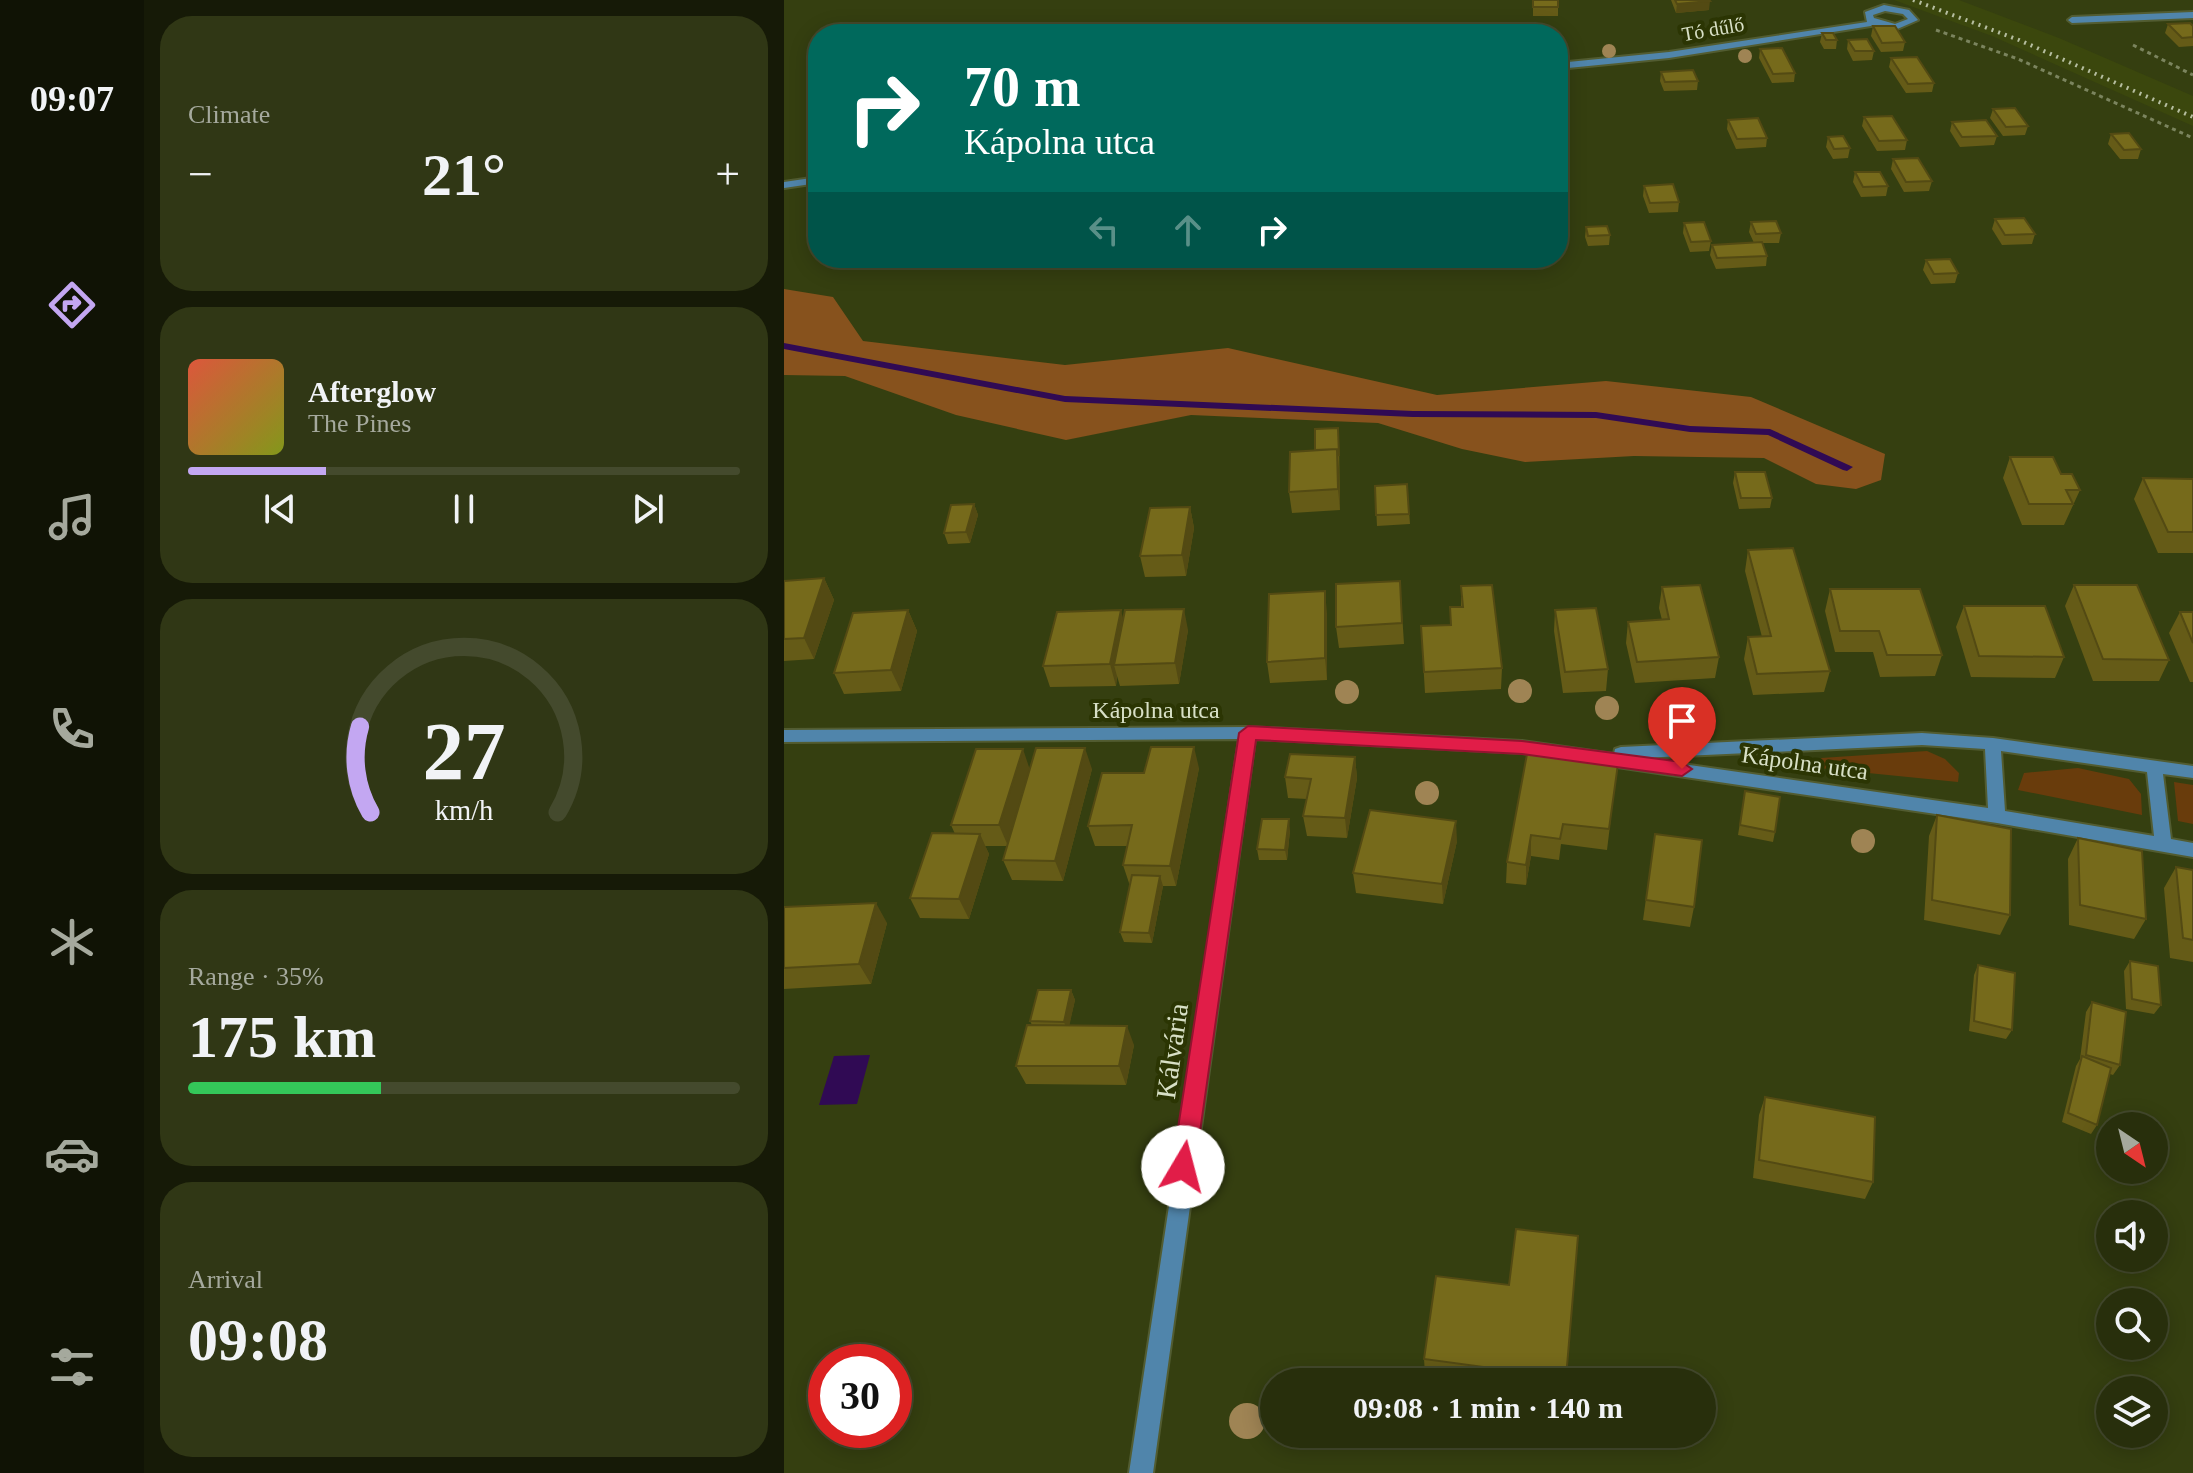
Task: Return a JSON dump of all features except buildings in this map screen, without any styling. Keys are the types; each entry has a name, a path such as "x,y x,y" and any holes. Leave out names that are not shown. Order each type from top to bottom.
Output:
{"street":[{"name":"Tó dűlő","path":"1568,65 1669,55 1874,23 1895,27 1912,23 1914,17 1906,12 1884,8 1868,14 1874,23"},
{"path":"2072,20 2193,15"},
{"path":"784,185 808,181"},
{"name":"Kápolna utca","path":"784,736 1248,733 1522,747 1997,816 2193,850"},
{"name":"Kálvária","path":"1141,1473 1248,733"},
{"path":"1585,755 1922,739 1993,744 2193,772"},
{"path":"1993,744 1997,816"},
{"path":"2154,765 2163,845"}],"path":[{"path":"1912,23 2018,59 2193,138"}],"shaded area":[{"path":"1894,0 1959,0 2059,38 2193,96 2193,126 1992,36"},
{"path":"784,289 833,297 863,341 1065,365 1228,348 1437,395 1606,381 1751,397 1885,454 1881,480 1856,489 1816,484 1764,458 1634,456 1525,462 1462,449 1378,423 1191,415 1066,440 956,415 845,376 784,375"},
{"path":"1927,751 1945,759 1959,773 1958,782 1818,768 1821,758"},
{"path":"2078,768 2129,779 2141,794 2142,815 2018,790 2024,773"},
{"path":"2174,782 2193,785 2193,824 2178,821"},
{"path":"870,1055 857,1104 819,1105 834,1056"}],"waterway":[{"path":"784,346 1065,399 1413,414 1596,415 1690,429 1770,432 1847,467"}],"railway":[{"path":"1913,0 2019,40 2193,117"}],"route":[{"path":"1183,1167 1248,733 1522,747 1682,769"}]}
